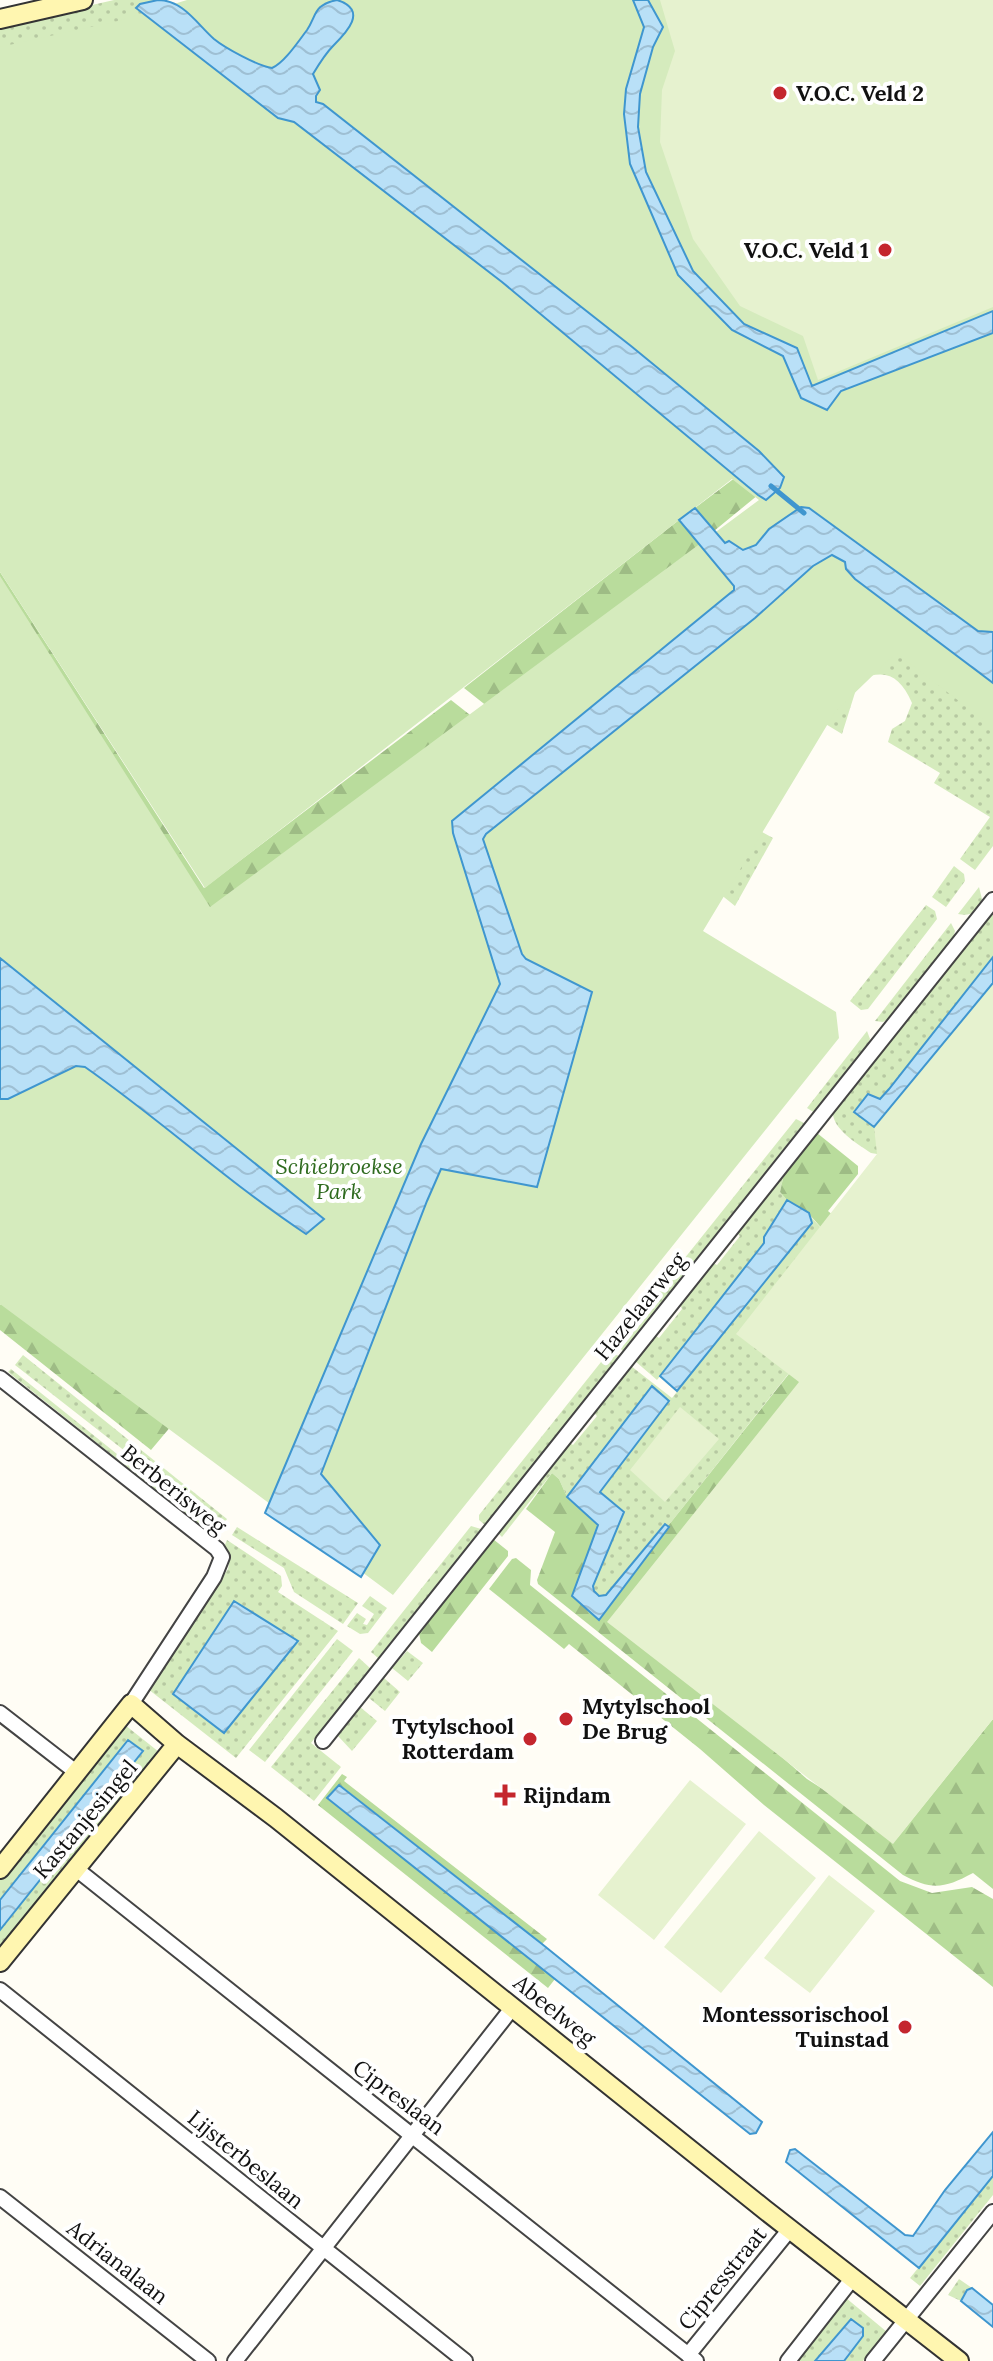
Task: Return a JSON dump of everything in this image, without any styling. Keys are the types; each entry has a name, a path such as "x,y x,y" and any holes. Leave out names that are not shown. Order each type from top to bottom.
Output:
{"street":[{"path":"0,19 83,0"},
{"name":"Hazelaarweg","path":"323,1741 993,900"},
{"name":"Berberisweg","path":"0,1378 217,1549 222,1557 214,1577 131,1704"},
{"name":"Abeelweg","path":"131,1704 177,1744 276,1818 951,2359"},
{"name":"Kastanjesingel","path":"0,1869 131,1704"},
{"path":"0,1713 76,1772"},
{"name":"Kastanjesingel","path":"0,1962 177,1744"},
{"name":"Cipreslaan","path":"75,1868 692,2358"},
{"name":"Lijsterbeslaan","path":"0,1990 465,2361"},
{"path":"235,2361 513,2007"},
{"name":"Adrianalaan","path":"0,2197 208,2361"},
{"path":"873,2361 993,2212"},
{"name":"Cipresstraat","path":"692,2358 790,2229"},
{"path":"788,2361 852,2279"}],"green space":[{"path":"114,0 158,0 140,4 185,45 0,126 0,26"},
{"name":"Schiebroekse Park","path":"187,0 993,0 993,727 896,653 835,712 703,931 836,1012 839,1038 393,1595 0,1304 0,576 210,907 759,500 732,479 205,888 0,572 0,47 118,21"},
{"path":"660,0 993,0 993,307 818,380 803,336 740,306 693,239 660,142 662,90 675,51"},
{"path":"736,477 758,495 714,531 695,508"},
{"path":"679,520 710,557 507,722 464,688"},
{"path":"0,572 204,888 451,700 493,733 237,958 0,641"},
{"path":"775,600 993,683 993,846 975,870 960,859 990,817 934,783 940,773 888,742 892,729 905,721 912,703 897,681 884,675 859,680 842,734 796,706 731,815 773,838 735,906 615,809"},
{"path":"954,866 964,874 965,881 946,907 932,897"},
{"path":"979,887 982,899 977,910 967,915 958,914"},
{"path":"926,905 935,911 937,919 868,1009 861,1010 850,1001"},
{"path":"993,909 993,957 880,1099 854,1111 865,1119 993,983 993,991 877,1154 871,1153 840,1129 833,1111"},
{"path":"951,923 955,931 953,939 890,1018 883,1022 875,1021"},
{"path":"993,983 993,1719 893,1844 607,1622 799,1382 736,1334 877,1154 874,1127"},
{"path":"867,1031 870,1039 867,1047 815,1113 807,1108"},
{"path":"796,1119 804,1123 623,1351 616,1344"},
{"path":"817,1133 858,1166 858,1174 828,1211 848,1228 836,1244 808,1213 780,1192 784,1174"},
{"path":"784,1174 780,1192 787,1200 764,1237 765,1243 657,1380 635,1361 655,1335 659,1338 682,1309 680,1305 713,1263 717,1265 740,1236 737,1233"},
{"path":"811,1217 836,1244 870,1271 668,1526 664,1524 606,1595 599,1596 593,1586 623,1512 599,1492 669,1401 652,1387 567,1497 559,1479 552,1473 502,1537 498,1533 570,1443 573,1445 597,1416 594,1413 631,1366 672,1398 812,1221"},
{"path":"39,1258 204,1387 151,1450 0,1330 0,1305"},
{"path":"870,1272 751,1730 807,1779 898,1837 993,1719 993,1889 973,1873 938,1886 922,1884 903,1875 538,1584 537,1580 555,1532 526,1509 552,1473 559,1479 567,1497 599,1525 573,1596 599,1620 668,1526"},
{"path":"609,1352 619,1356 485,1525 479,1520 479,1515"},
{"path":"23,1355 227,1519 222,1527 15,1365"},
{"path":"11,1369 218,1535 216,1538 8,1372"},
{"path":"680,1407 719,1439 665,1502 630,1470"},
{"path":"471,1526 481,1529 378,1658 371,1652"},
{"path":"237,1527 358,1603 343,1624 294,1592 284,1568 232,1535"},
{"path":"493,1539 508,1551 508,1556 432,1652 421,1643 419,1633"},
{"path":"227,1540 281,1576 282,1586 278,1592 338,1631 236,1758 148,1689 228,1569 230,1557 224,1547"},
{"path":"516,1558 531,1570 530,1585 900,1881 932,1893 972,1887 993,1899 993,1987 764,1805 700,1749 569,1644 564,1649 489,1589"},
{"path":"370,1596 387,1608 368,1633 360,1634 347,1626 357,1613 366,1619 363,1624 367,1625 374,1614 362,1606"},
{"path":"337,1639 353,1651 265,1762 249,1750"},
{"path":"407,1651 423,1663 408,1681 392,1668"},
{"path":"359,1658 370,1668 311,1743 341,1767 314,1801 271,1767"},
{"path":"384,1678 400,1692 385,1711 369,1698"},
{"path":"360,1707 377,1721 352,1751 338,1736"},
{"path":"125,1725 159,1752 0,1949 0,1930 143,1752 128,1740 0,1900 0,1878"},
{"path":"342,1774 347,1777 344,1781 547,1939 542,1944 340,1785 328,1798 555,1979 548,1988 318,1805"},
{"path":"690,1780 746,1824 654,1940 598,1895"},
{"path":"759,1831 816,1878 721,1993 664,1947"},
{"path":"829,1875 875,1911 810,1993 764,1958"},
{"path":"993,2176 993,2195 920,2286 910,2278"},
{"path":"959,2279 972,2288 967,2290 961,2301 948,2295"},
{"path":"846,2298 887,2332 863,2361 844,2361 863,2336 851,2320 815,2361 795,2361"}],"water":[{"path":"158,0 182,8 226,47 272,68 295,46 320,8 337,0 347,4 352,10 352,22 313,74 320,90 316,102 323,104 631,346 759,451 784,477 780,488 766,500 758,495 502,282 294,122 278,118 136,8"},
{"path":"633,0 648,0 663,27 653,47 640,94 638,127 646,172 693,271 744,324 797,348 812,386 993,311 993,333 841,391 827,410 801,398 783,356 732,330 678,275 630,164 624,114 626,89 644,27"},
{"path":"801,507 809,508 978,631 993,632 993,683 855,579 846,569 845,562 832,555 813,566 755,618 486,834 483,839 522,954 526,959 592,992 537,1187 441,1169 427,1201 321,1474 380,1545 361,1577 265,1513 421,1144 500,984 453,833 452,821 734,590 734,586 679,520 695,508 725,543 729,541 743,550 756,545 769,529"},
{"path":"993,957 993,983 874,1127 854,1112 868,1094 880,1099 889,1089"},
{"path":"0,958 324,1219 306,1234 85,1067 76,1066 8,1099 0,1099"},
{"path":"787,1200 809,1213 812,1223 677,1391 660,1376 764,1243 764,1237"},
{"path":"652,1386 669,1401 600,1492 624,1512 593,1586 594,1591 599,1596 606,1595 665,1524 669,1527 599,1620 572,1596 598,1525 567,1497"},
{"path":"234,1601 298,1641 224,1733 173,1694"},
{"path":"128,1740 143,1751 0,1930 0,1900"},
{"path":"339,1785 762,2122 756,2133 750,2134 327,1798"},
{"path":"993,2132 993,2176 919,2268 786,2162 790,2150 795,2149 905,2235 913,2236 945,2190"},
{"path":"972,2288 993,2305 993,2327 961,2301 967,2290"},
{"path":"851,2319 863,2328 863,2336 844,2361 815,2361"}],"waterway":[{"path":"771,486 804,513"}],"place":[{"name":"V.O.C. Veld 2","path":"780,93"},
{"name":"V.O.C. Veld 1","path":"885,250"},
{"name":"Mytylschool De Brug","path":"566,1719"},
{"name":"Tytylschool Rotterdam","path":"530,1739"},
{"name":"Rijndam","path":"505,1795"},
{"name":"Montessorischool Tuinstad","path":"905,2027"}]}
